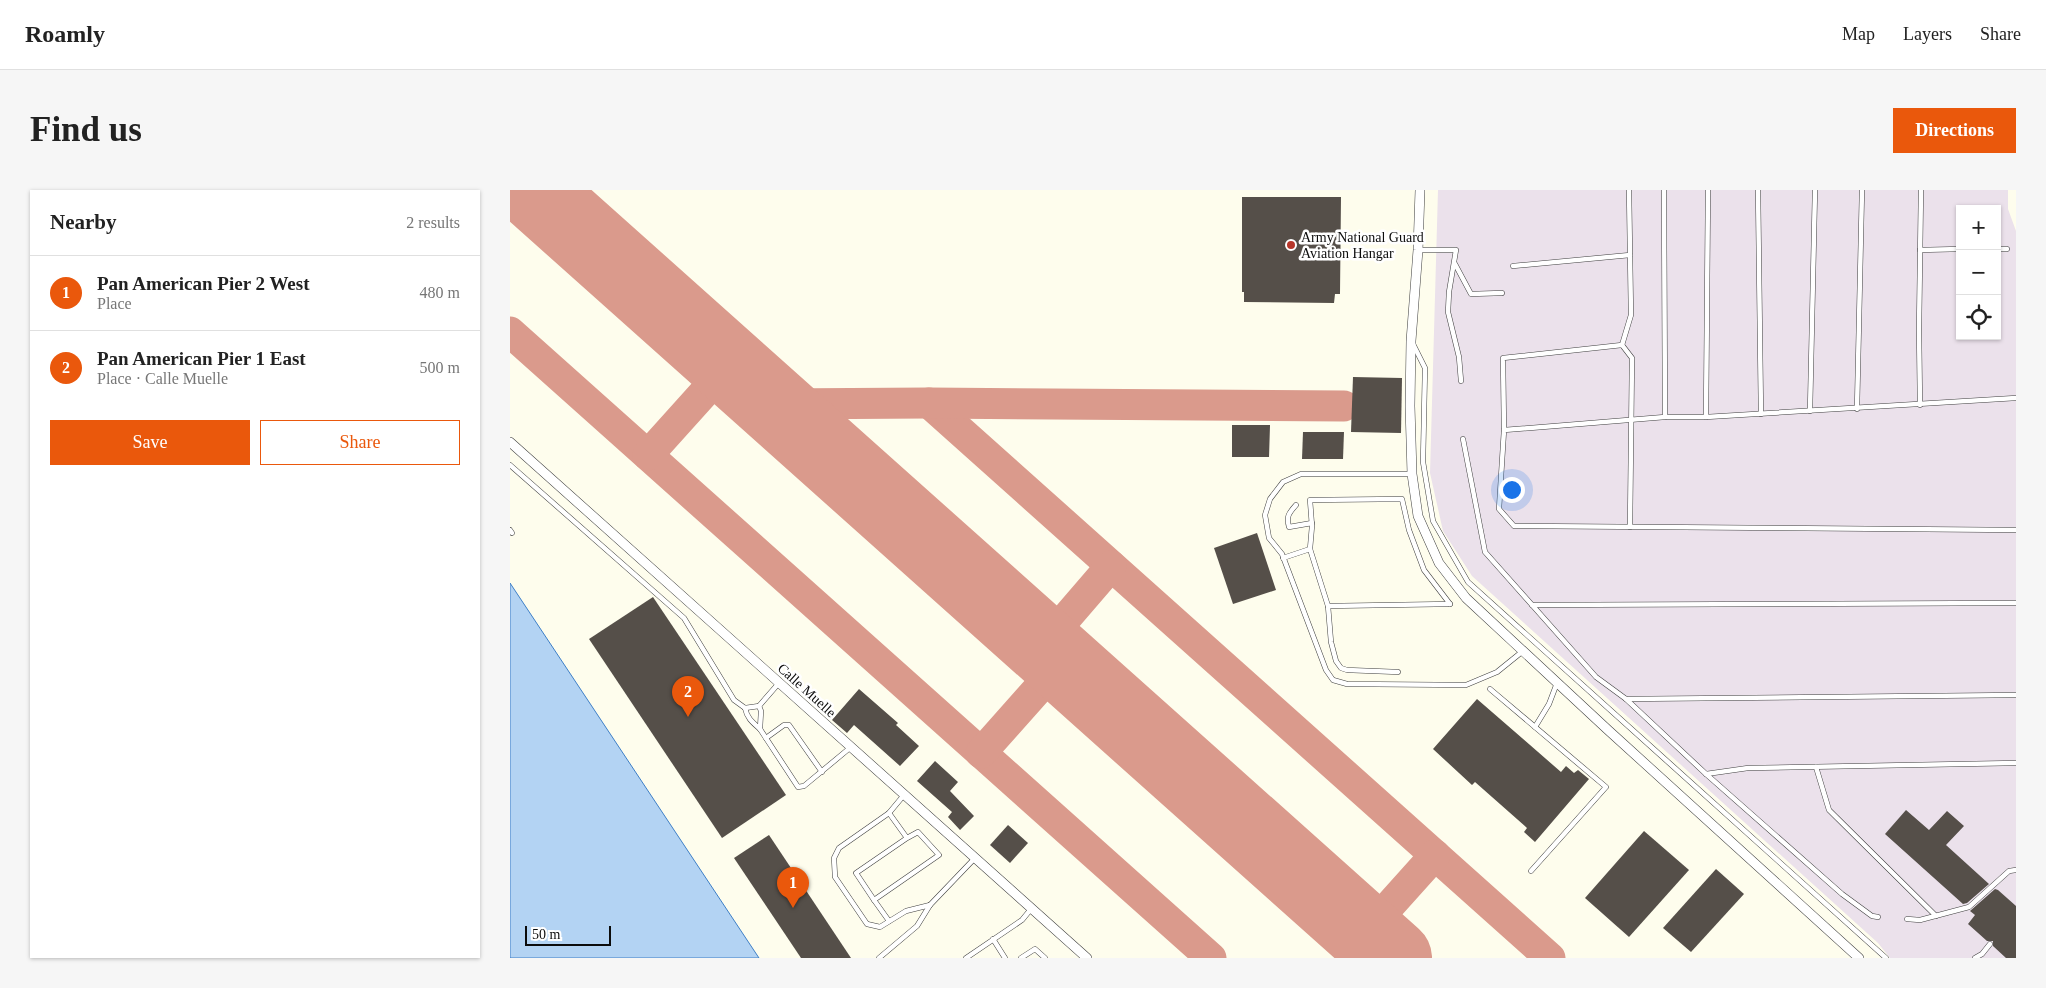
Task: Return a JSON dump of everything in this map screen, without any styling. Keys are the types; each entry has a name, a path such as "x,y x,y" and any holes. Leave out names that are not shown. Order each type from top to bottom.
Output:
{"street":[{"path":"1420,190 1418,250 1411,341 1412,474 1418,516 1440,563 1466,598 1859,958"},
{"name":"Calle Muelle","path":"510,442 1087,958"}],"lane":[{"path":"1622,345 1631,316 1629,190"},
{"path":"1664,190 1665,417"},
{"path":"1706,417 1708,190"},
{"path":"1758,190 1761,414"},
{"path":"1810,411 1815,190"},
{"path":"1857,409 1862,190"},
{"path":"1920,405 1921,190"},
{"path":"1920,250 1956,249"},
{"path":"2001,249 2007,249"},
{"path":"1418,250 1456,250 1449,292 1448,312 1459,357 1461,381"},
{"path":"1513,266 1630,255"},
{"path":"1455,264 1471,294 1502,293"},
{"path":"1411,341 1424,368 1423,462 1433,521 1468,582 1886,958"},
{"path":"1622,345 1632,358 1630,527"},
{"path":"1622,345 1503,358 1504,430 1499,509 1514,526 2016,530"},
{"path":"1504,430 1665,417 1706,417 1857,409 2016,398"},
{"path":"1463,439 1485,552 1596,677 1626,699 1706,774 1842,894 1872,916 1878,917"},
{"path":"510,464 684,618 734,700 746,708 758,706 778,683"},
{"path":"1412,474 1301,474 1283,482 1270,499 1265,515 1269,538 1283,558 1326,670 1333,680 1347,684 1466,685 1480,681 1497,672 1523,651"},
{"path":"1328,606 1450,604 1424,570 1409,530 1402,500 1310,500 1312,523 1310,549 1328,606 1331,642 1336,661 1341,668 1347,670 1398,672"},
{"path":"1296,505 1289,513 1287,519 1289,527 1312,523"},
{"path":"1283,558 1310,549"},
{"path":"1532,605 2016,603"},
{"path":"1535,727 1550,704 1557,683"},
{"path":"1490,690 1606,787 1532,871"},
{"path":"1626,699 2016,695"},
{"path":"758,706 761,711 760,728"},
{"path":"746,708 746,714 760,728 798,786 804,786 851,747"},
{"path":"766,738 784,725 789,725 822,772"},
{"path":"1706,774 1748,768 2016,763"},
{"path":"1816,767 1829,810 1936,916"},
{"path":"904,795 889,813 839,848 834,858 835,877 867,924 880,926 906,911 930,905"},
{"path":"889,813 907,838"},
{"path":"874,900 939,855 918,832 856,873 874,900 889,921"},
{"path":"879,958 917,926 930,905 976,858"},
{"path":"1907,919 1920,920 1969,907 2009,871 2016,870"},
{"path":"966,958 1022,920 1032,908"},
{"path":"993,939 1005,958"},
{"path":"1975,958 1983,956 1990,944"},
{"path":"1021,958 1035,949 1044,958"}],"shaded area":[{"path":"1438,190 2008,190 2008,209 2016,231 2016,958 1890,958 1878,943 1472,576 1443,531 1430,473"}],"water":[{"path":"510,583 759,958 510,958"}],"pier":[{"path":"536,619 685,840 762,958"}],"building":[{"name":"Army National Guard Aviation Hangar","path":"1242,197 1341,197 1340,294 1335,294 1334,303 1244,302 1244,292 1242,292"},
{"path":"1353,377 1402,378 1401,433 1351,432"},
{"path":"1232,425 1270,425 1269,457 1232,457"},
{"path":"1303,432 1344,432 1343,459 1302,459"},
{"path":"1257,533 1276,590 1233,604 1214,548"},
{"path":"653,597 786,795 722,838 589,639"},
{"path":"859,689 898,723 896,725 919,746 900,766 854,725 847,733 832,720"},
{"path":"1477,699 1561,772 1566,766 1574,773 1578,770 1589,779 1535,842 1524,832 1527,828 1475,782 1472,785 1433,749"},
{"path":"935,761 958,782 950,791 974,816 960,830 948,817 952,812 917,781"},
{"path":"1906,810 1929,830 1947,811 1964,826 1946,845 1989,884 1967,903 1963,904 1885,834"},
{"path":"1008,825 1028,843 1010,863 990,845"},
{"path":"1644,831 1689,870 1629,937 1585,898"},
{"path":"769,835 851,958 801,958 734,858"},
{"path":"1716,869 1744,894 1691,952 1663,928"},
{"path":"1995,889 2016,906 2016,958 2006,958 1993,946 1993,941 1987,941 1968,924 1975,915 1970,911"}],"taxiway":[{"path":"510,332 1211,958"},
{"path":"648,455 729,365"},
{"path":"929,403 1550,958"},
{"path":"773,404 929,403 1344,406"},
{"path":"1043,645 1111,566"},
{"path":"981,753 1062,662"},
{"path":"1365,933 1435,855"}],"runway":[{"path":"533,190 1393,958"}],"place":[{"name":"Army National Guard Aviation Hangar","path":"1291,245"},
{"name":"Pan American Pier 1 East","path":"688,717"},
{"name":"Pan American Pier 2 West","path":"793,908"}]}
